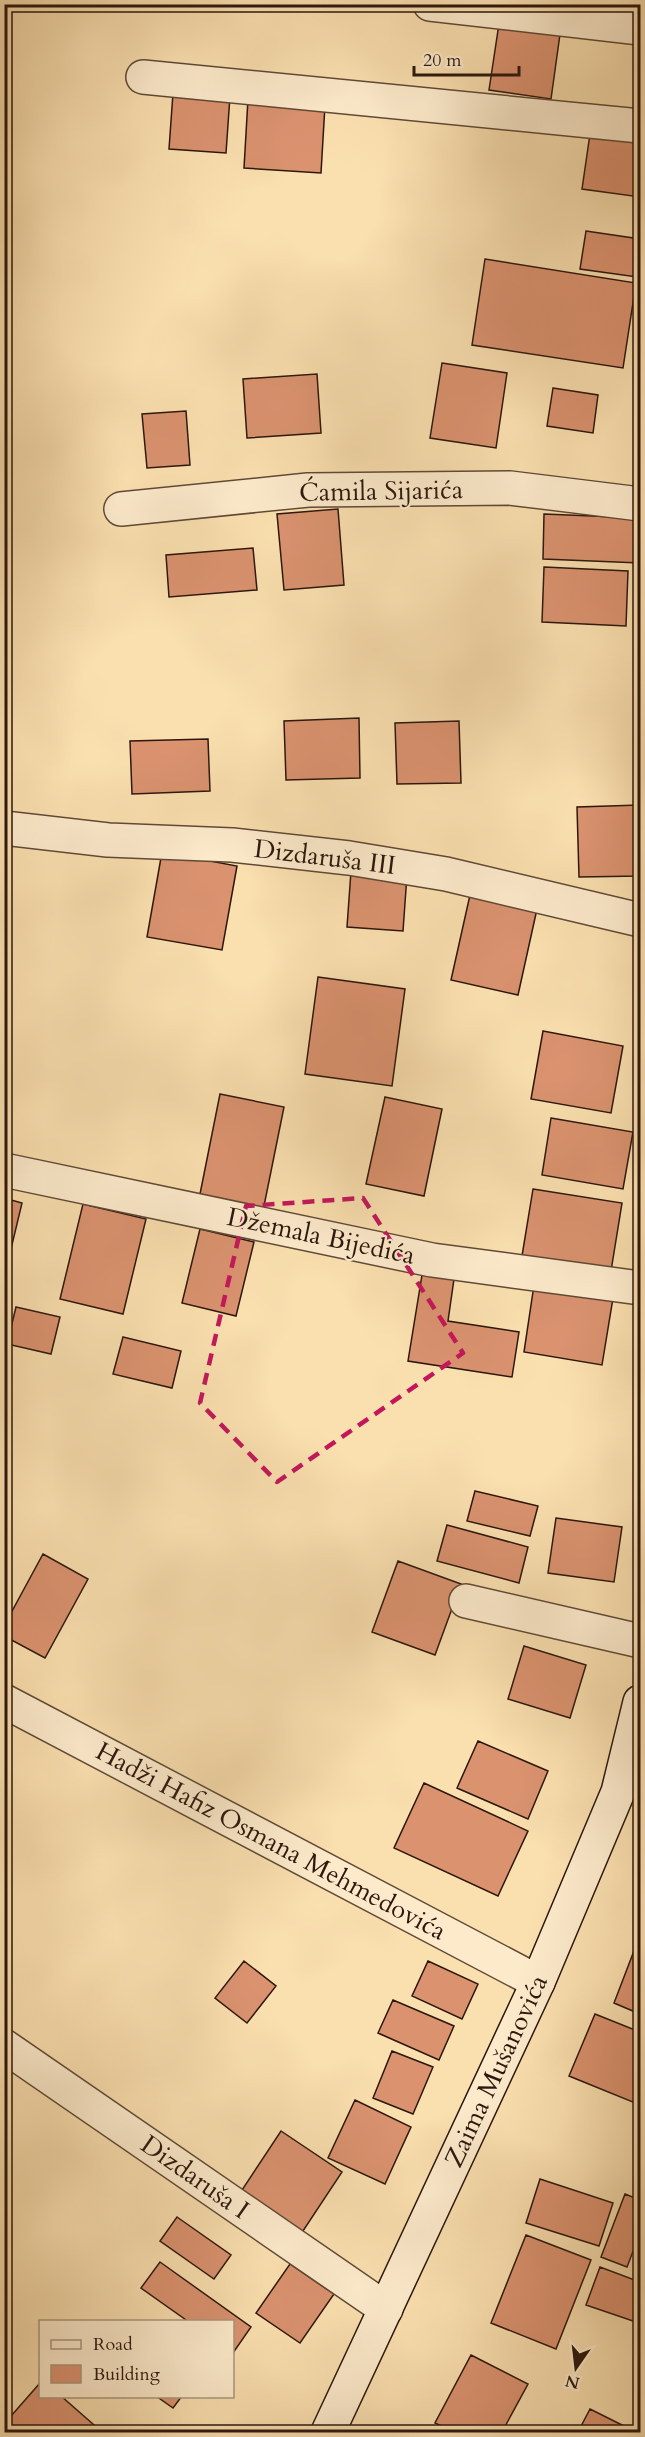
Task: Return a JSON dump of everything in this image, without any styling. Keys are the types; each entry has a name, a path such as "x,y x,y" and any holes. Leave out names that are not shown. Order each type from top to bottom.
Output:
{"street":[{"path":"430,4 640,28"},
{"path":"143,77 640,126"},
{"name":"Ćamila Sijarića","path":"122,509 308,490 510,488 640,504"},
{"name":"Dizdaruša III","path":"4,828 108,840 232,845 349,858 446,874 640,920"},
{"name":"Džemala Bijedića","path":"4,1170 432,1260 640,1288"},
{"path":"466,1601 640,1641"},
{"name":"Hadži Hafiz Osmana Mehmedovića","path":"4,1701 538,1982"},
{"name":"Zaima Mušanovića","path":"328,2433 538,1982 618,1792 640,1702"},
{"name":"Dizdaruša I","path":"4,2046 386,2308"}],"highlighted area":[{"path":"363,1198 463,1353 277,1482 200,1403 246,1206"}],"building":[{"path":"500,17 561,27 551,99 489,90"},
{"path":"173,93 230,96 226,153 169,149"},
{"path":"248,99 325,105 321,173 244,168"},
{"path":"591,127 640,135 640,197 582,189"},
{"path":"586,231 640,239 637,277 580,269"},
{"path":"485,259 636,283 623,368 472,345"},
{"path":"442,363 507,373 496,448 430,438"},
{"path":"317,374 321,433 247,438 243,379"},
{"path":"553,388 598,395 593,433 547,426"},
{"path":"186,411 190,465 147,468 142,414"},
{"path":"338,509 344,585 284,590 277,514"},
{"path":"544,514 640,518 640,563 543,559"},
{"path":"253,548 257,590 169,597 166,555"},
{"path":"544,567 628,571 626,626 542,622"},
{"path":"639,568 640,624 637,624"},
{"path":"359,718 360,778 286,780 284,721"},
{"path":"459,721 461,783 397,784 395,723"},
{"path":"208,739 210,791 132,794 130,741"},
{"path":"640,805 640,876 579,877 577,807"},
{"path":"162,852 237,866 222,950 147,937"},
{"path":"351,871 407,875 403,931 347,927"},
{"path":"470,895 537,909 518,995 451,980"},
{"path":"318,977 405,989 392,1086 305,1074"},
{"path":"543,1031 623,1046 611,1113 531,1099"},
{"path":"220,1094 284,1107 263,1211 199,1199"},
{"path":"385,1097 442,1109 424,1196 366,1184"},
{"path":"551,1118 633,1132 623,1189 542,1175"},
{"path":"533,1189 622,1203 611,1271 522,1256"},
{"path":"4,1198 22,1203 5,1274 4,1274"},
{"path":"83,1204 146,1219 123,1314 60,1299"},
{"path":"200,1229 254,1242 236,1316 182,1303"},
{"path":"422,1275 454,1279 448,1321 519,1332 512,1377 408,1361"},
{"path":"534,1285 613,1298 602,1365 524,1352"},
{"path":"16,1307 60,1317 51,1354 7,1344"},
{"path":"123,1337 181,1351 172,1388 113,1374"},
{"path":"475,1491 538,1506 530,1536 467,1521"},
{"path":"556,1518 622,1527 614,1582 548,1573"},
{"path":"447,1525 528,1547 519,1583 437,1561"},
{"path":"43,1554 88,1579 45,1658 4,1636 4,1626"},
{"path":"398,1561 461,1584 435,1655 372,1632"},
{"path":"524,1646 586,1665 570,1718 508,1699"},
{"path":"4,1722 10,1725 4,1735"},
{"path":"478,1741 548,1771 528,1819 457,1788"},
{"path":"424,1783 528,1831 498,1896 394,1848"},
{"path":"637,1943 640,1944 640,2014 614,2003"},
{"path":"244,1961 276,1986 247,2023 215,1998"},
{"path":"428,1961 478,1984 462,2019 412,1996"},
{"path":"393,2000 454,2026 439,2060 378,2033"},
{"path":"595,2014 640,2032 640,2105 569,2076"},
{"path":"392,2051 433,2067 413,2114 373,2098"},
{"path":"355,2100 411,2127 385,2184 328,2158"},
{"path":"281,2131 342,2172 299,2237 238,2196"},
{"path":"540,2179 613,2203 599,2246 526,2223"},
{"path":"625,2194 640,2200 640,2233 627,2267 601,2257"},
{"path":"177,2217 231,2255 214,2279 160,2241"},
{"path":"526,2235 591,2260 556,2349 491,2323"},
{"path":"160,2262 251,2327 234,2352 234,2320 186,2320 141,2288"},
{"path":"290,2264 334,2294 300,2343 256,2313"},
{"path":"600,2267 640,2282 640,2309 636,2322 586,2305"},
{"path":"471,2355 528,2384 502,2432 454,2432 435,2423"},
{"path":"39,2384 39,2398 63,2398 102,2432 12,2432 4,2424"},
{"path":"159,2398 180,2398 173,2408"},
{"path":"590,2409 636,2432 578,2432"}]}
